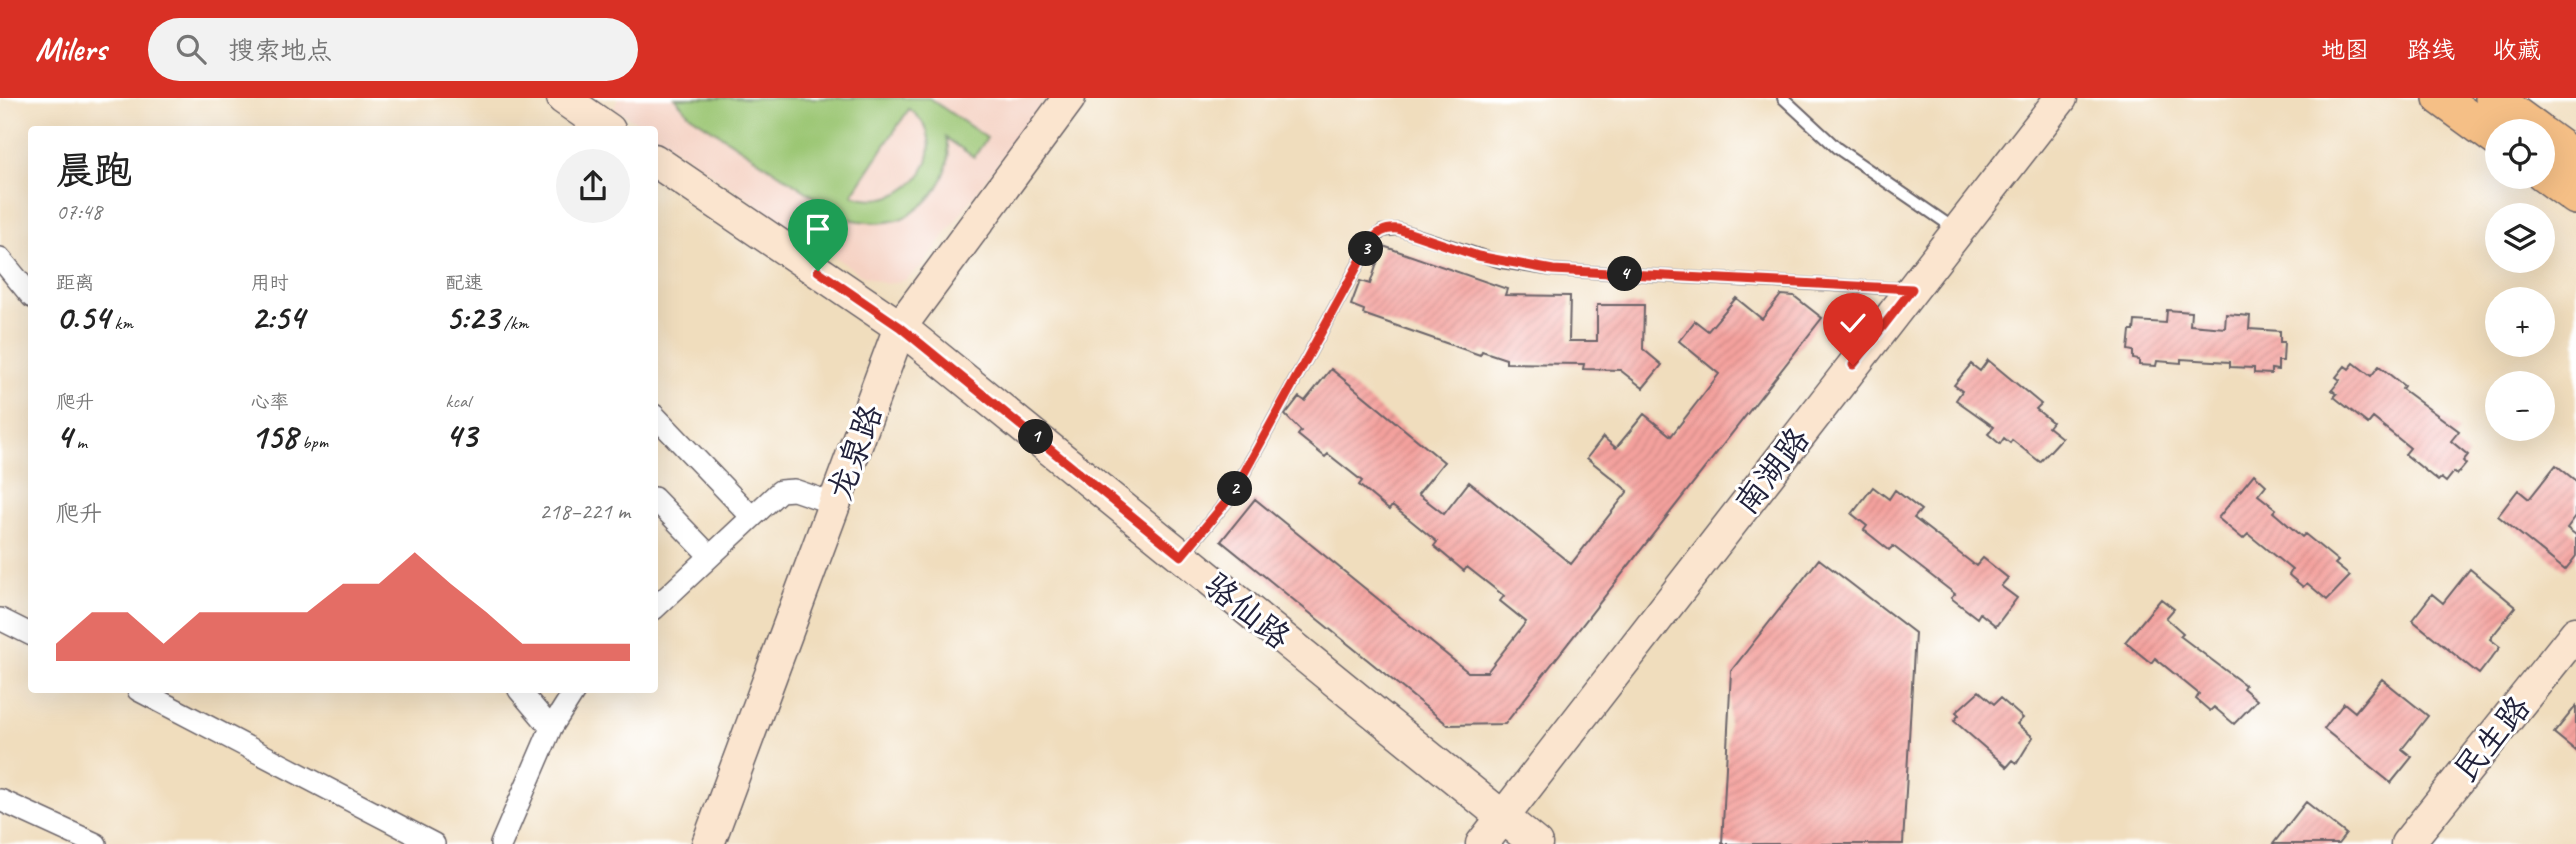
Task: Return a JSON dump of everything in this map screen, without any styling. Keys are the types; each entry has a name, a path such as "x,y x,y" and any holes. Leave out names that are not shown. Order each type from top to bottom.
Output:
{"main road":[{"path":"563,98 604,126"},
{"name":"龙泉路","path":"708,844 900,327 1069,98"},
{"name":"南湖路","path":"1482,844 1501,816 2061,98"},
{"path":"2441,98 2485,130"},
{"path":"2493,98 2522,119"},
{"path":"2555,144 2576,159"},
{"name":"骆仙路","path":"658,163 900,327 1501,816"},
{"path":"2555,182 2576,197"},
{"name":"民生路","path":"2407,844 2576,633"},
{"path":"1501,816 1536,844"}],"street":[{"path":"0,258 28,292"},
{"path":"658,419 752,517"},
{"path":"659,595 710,556 784,490 835,504"},
{"path":"658,502 710,556"},
{"path":"0,619 28,633"},
{"path":"144,693 434,844"},
{"path":"522,693 551,728"},
{"path":"501,844 551,728 573,693"},
{"path":"0,800 96,844"}],"lane":[{"path":"1783,98 1837,148 1958,230"},
{"path":"1181,556 1232,495 1370,243 1382,231 1398,229 1478,256 1553,270 1912,289"}],"shaded area":[{"path":"618,98 1046,98 922,266 905,280 886,284 861,275 658,137 658,126 642,126 614,108"}],"green space":[{"path":"675,98 929,98 987,138 974,157 946,138 948,151 944,176 929,199 897,220 872,222 848,219 690,115","holes":["909,109 923,123 929,139 928,156 922,172 910,186 894,195 874,199 852,195"]}],"building":[{"path":"1383,246 1507,289 1505,295 1570,296 1569,341 1597,341 1597,305 1644,305 1643,349 1662,365 1643,388 1620,370 1583,369 1584,364 1506,363 1506,359 1482,351 1480,355 1363,314 1364,310 1351,305 1360,281 1370,284"},
{"path":"1781,295 1794,296 1822,318 1505,724 1448,725 1221,541 1255,499 1468,672 1487,672 1526,622 1500,601 1504,596 1467,567 1464,571 1434,546 1437,542 1409,519 1392,506 1389,510 1359,485 1362,481 1328,454 1325,457 1298,435 1301,431 1285,415 1299,397 1305,401 1331,369 1444,462 1418,494 1444,514 1469,482 1571,564 1628,491 1587,458 1603,437 1616,448 1644,414 1671,436 1719,374 1679,341 1695,321 1708,331 1736,298 1762,319"},
{"path":"2167,310 2191,312 2190,325 2225,328 2226,314 2250,316 2249,329 2280,331 2280,342 2284,342 2283,361 2278,361 2278,370 2271,369 2271,374 2254,373 2254,368 2230,367 2230,362 2181,359 2181,363 2157,361 2156,366 2139,365 2139,360 2133,359 2133,351 2128,350 2130,331 2134,331 2135,321 2166,323"},
{"path":"1988,360 2041,404 2036,409 2052,422 2048,427 2062,438 2040,462 2012,440 2010,443 2004,438 2000,444 1988,434 1994,427 1956,400 1962,391 1954,385 1971,364 1980,371"},
{"path":"2354,363 2371,376 2379,366 2404,386 2402,389 2459,431 2451,441 2468,455 2463,461 2466,464 2457,475 2454,472 2446,482 2441,478 2438,481 2405,454 2410,448 2373,418 2368,424 2334,397 2337,394 2332,390 2340,380 2336,377 2345,366 2349,369"},
{"path":"2556,465 2576,481 2576,516 2567,528 2576,535 2576,556 2565,570 2498,516 2518,490 2529,499"},
{"path":"2254,474 2266,485 2258,495 2276,509 2273,512 2302,537 2305,534 2338,561 2335,564 2350,576 2327,600 2307,583 2303,587 2289,575 2292,570 2248,534 2243,539 2218,518"},
{"path":"1873,487 1889,499 1895,490 1921,510 1914,518 1976,566 1983,558 2008,578 2001,586 2017,598 1996,626 1980,613 1977,618 1951,598 1955,594 1893,546 1889,550 1864,530 1867,526 1852,514"},
{"path":"1819,559 1915,633 1903,844 1722,844 1731,671"},
{"path":"2470,569 2516,607 2490,639 2500,647 2479,674 2412,620 2432,594 2443,603"},
{"path":"2161,599 2174,609 2166,618 2183,633 2180,636 2245,685 2243,688 2257,700 2234,724 2214,707 2210,711 2196,699 2199,694 2155,658 2151,663 2125,642"},
{"path":"2382,679 2428,716 2402,749 2412,757 2391,783 2324,729 2344,703 2355,712"},
{"path":"1979,691 1994,704 2000,698 2023,718 2017,724 2033,737 2017,763 2013,760 2007,767 1954,721 1959,715 1956,712"},
{"path":"2576,706 2576,751 2554,733"},
{"path":"2306,802 2346,834 2338,844 2273,844"}],"route":[{"path":"818,271 900,327 1181,556 1232,495 1370,243 1377,234 1387,229 1398,229 1501,262 1553,270 1912,289 1853,365"}]}
